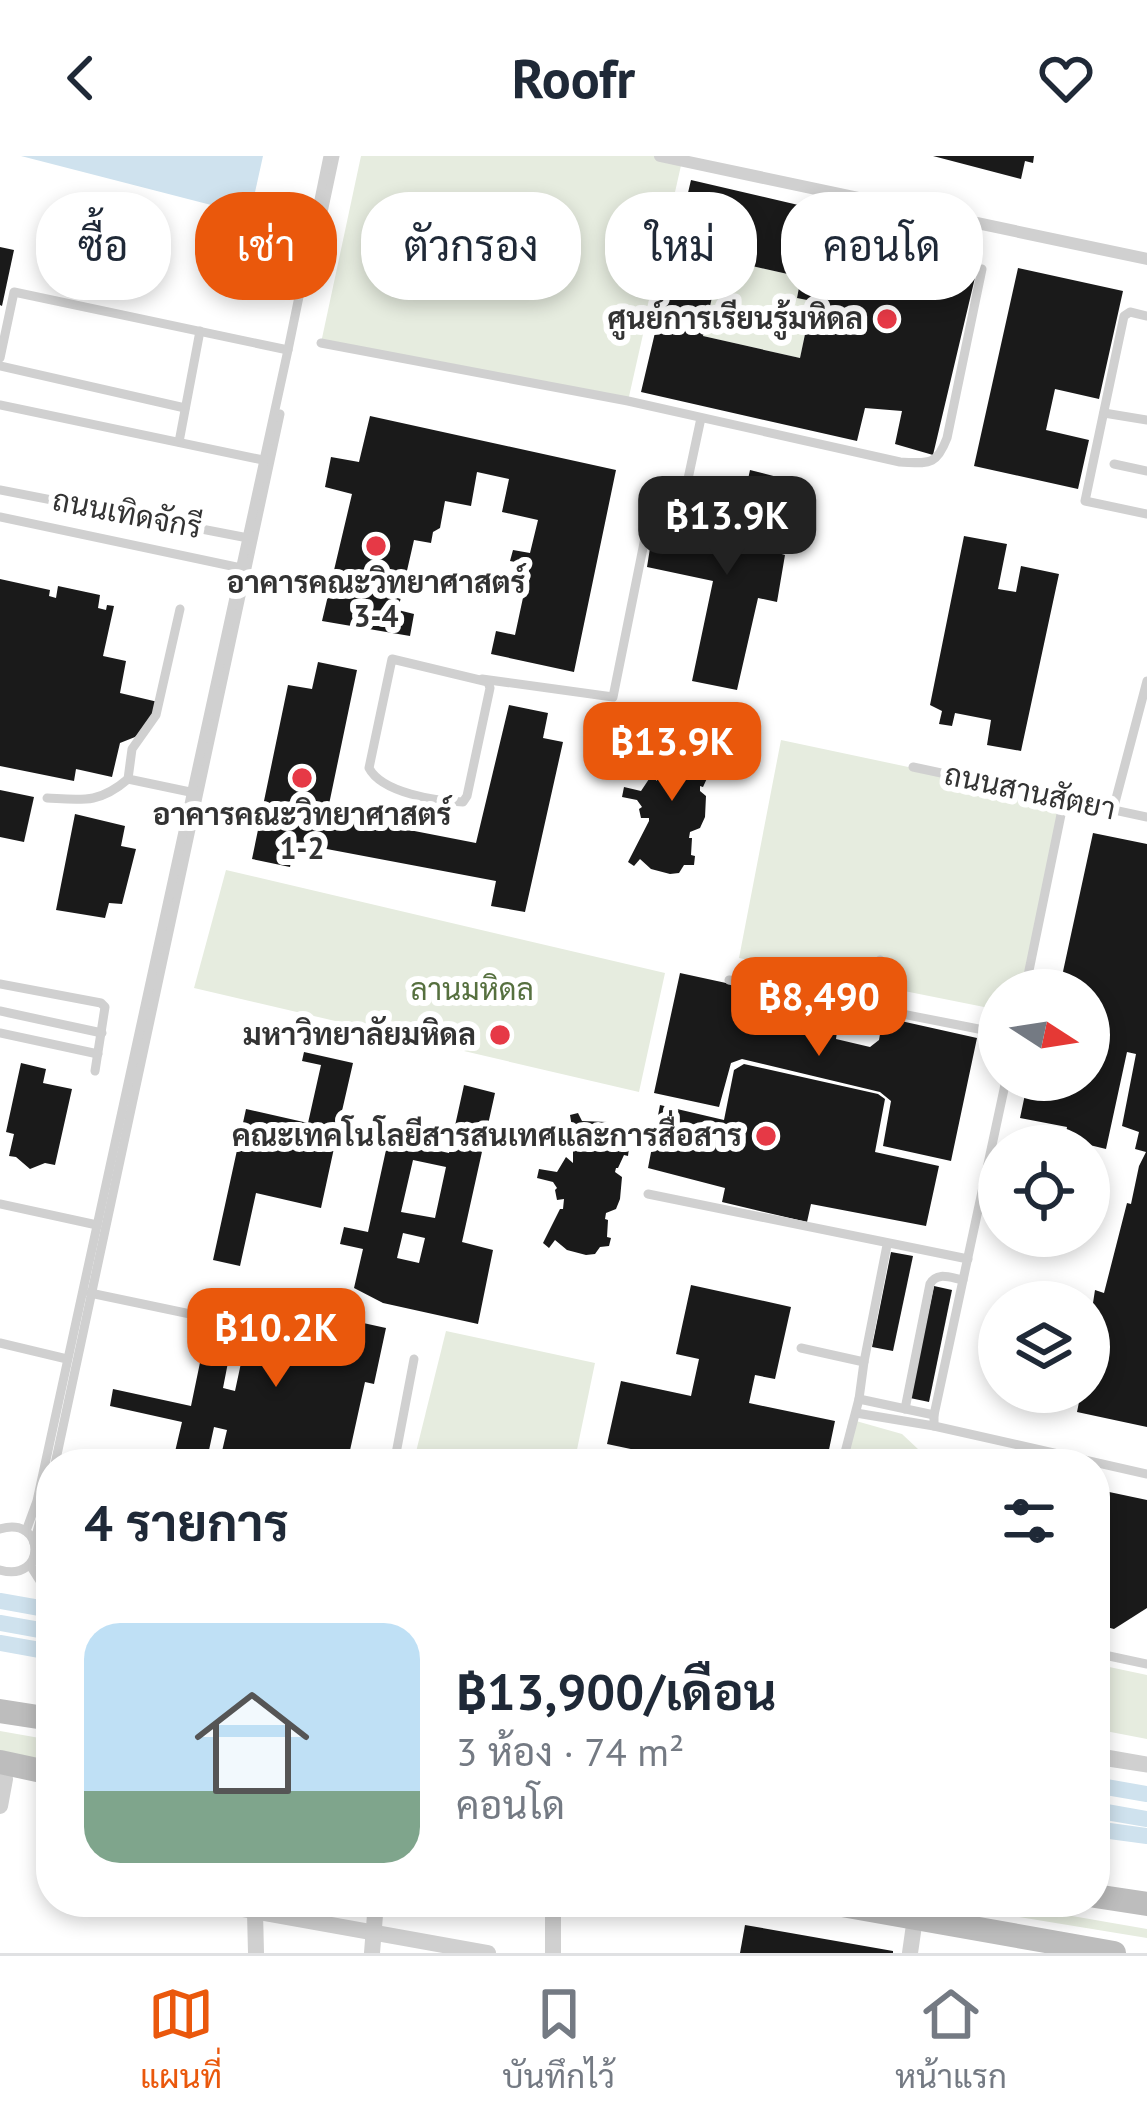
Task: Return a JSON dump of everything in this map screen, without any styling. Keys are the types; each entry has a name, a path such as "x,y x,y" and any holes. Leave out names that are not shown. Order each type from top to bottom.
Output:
{"main road":[{"path":"4,1711 36,1716"},
{"path":"2,1773 36,1776"},
{"path":"1110,1899 1147,1904"},
{"path":"909,1917 1114,1953"}],"street":[{"path":"660,156 1147,259"},
{"path":"0,1806 2,1773"},
{"path":"255,1917 256,1953"},
{"path":"274,1917 372,1943 484,1953"},
{"path":"553,1917 553,1953"},
{"path":"910,1953 915,1918"}],"lane":[{"path":"249,538 331,156"},
{"path":"58,1449 87,1292 331,156"},
{"path":"185,409 0,362 14,292 288,350"},
{"path":"321,344 900,462 930,463 938,459 947,438 976,300"},
{"path":"1147,316 1130,312 1124,316 1085,502 1147,514"},
{"path":"179,442 200,332"},
{"path":"0,405 263,460"},
{"path":"1104,412 1147,420"},
{"path":"482,679 490,688 463,802 388,788 375,780 369,768 392,659 482,679 613,697 648,523 682,507 701,418"},
{"path":"1114,464 1147,471"},
{"name":"ถนนเทิดจักรี","path":"0,490 249,538"},
{"name":"ถนนเทิดจักรี","path":"0,517 243,568"},
{"path":"49,1449 87,1292 97,1225 190,792 243,568"},
{"path":"47,798 89,800 114,791 128,779 132,749 156,715 180,609"},
{"path":"1113,810 1147,681"},
{"name":"ถนนสานสัตยา","path":"913,767 1147,818"},
{"path":"128,779 190,792"},
{"path":"1028,969 1064,800"},
{"path":"871,1007 880,959"},
{"path":"730,980 978,1029"},
{"path":"0,984 101,1003 105,1007 95,1071"},
{"path":"0,1011 102,1033"},
{"path":"0,1034 98,1054"},
{"path":"934,1421 1002,1101"},
{"path":"649,1194 968,1259"},
{"path":"0,1205 97,1225"},
{"path":"846,1449 860,1399 886,1244"},
{"path":"905,1409 930,1284 940,1276 963,1280"},
{"path":"87,1292 238,1324"},
{"path":"0,1343 67,1359"},
{"path":"801,1348 864,1362"},
{"path":"397,1449 415,1359"},
{"path":"860,1399 1047,1449"},
{"path":"856,1414 934,1421"},
{"path":"1110,1465 1147,1474"},
{"path":"36,1506 26,1531 36,1564"},
{"path":"0,1529 12,1526 26,1531"},
{"path":"1,1574 16,1573 33,1554 36,1542"},
{"path":"33,1554 36,1559"},
{"path":"1110,1656 1147,1664"},
{"path":"1110,1759 1147,1765"}],"green space":[{"path":"361,156 660,156 682,161 675,192 605,192 605,300 651,300 628,401 321,343 330,300 337,300 337,268"},
{"path":"757,267 781,272 781,300 812,301 800,358 703,336 711,300 757,300"},
{"path":"781,740 1064,800 1029,969 978,969 978,1006 739,958"},
{"name":"ลานมหิดล","path":"226,870 665,973 639,1092 194,988"},
{"path":"446,1331 595,1363 577,1449 417,1449"},
{"path":"849,1419 902,1434 918,1449 842,1449"},
{"path":"1110,1667 1147,1675 1147,1739 1110,1732"},
{"path":"0,1731 36,1737 36,1762 0,1756"},
{"path":"1020,1917 1078,1917 1147,1929 1147,1938"}],"water":[{"path":"21,156 263,156 255,192 195,192 195,201"}],"building":[{"path":"933,156 1034,156 1033,163 1025,161 1021,179"},
{"name":"ศูนย์การเรียนรู้มหิดล","path":"691,180 742,192 688,192"},
{"name":"ศูนย์การเรียนรู้มหิดล","path":"757,195 781,201 781,272 757,267"},
{"path":"0,247 14,250 2,306 0,305"},
{"path":"1018,268 1123,291 1099,399 1055,389 1046,430 1089,440 1078,489 974,466"},
{"name":"ศูนย์การเรียนรู้มหิดล","path":"663,300 711,300 703,336 800,358 812,301 807,300 970,300 933,455 895,444 902,411 865,408 857,441 641,392"},
{"name":"อาคารคณะวิทยาศาสตร์ 3-4","path":"370,416 616,470 574,672 491,654 496,631 515,635 530,565 510,561 513,550 530,553 538,520 502,512 509,479 477,472 471,506 445,501 440,528 433,532 431,543 414,540 398,610 414,614 410,636 322,621 352,494 325,487 331,457 359,462"},
{"path":"750,470 781,478 768,538 779,541 775,552 785,555 777,602 758,598 737,690 692,681 713,581 647,567 654,523 735,540"},
{"path":"964,536 1007,544 998,589 1016,592 1021,566 1059,574 1021,751 987,745 991,720 955,713 952,726 939,724 942,711 930,705"},
{"path":"0,579 50,590 49,596 56,598 58,586 100,595 98,608 114,606 103,656 126,661 120,693 158,702 148,726 120,743 112,777 76,769 74,781 0,766"},
{"name":"อาคารคณะวิทยาศาสตร์ 1-2","path":"318,662 357,670 327,814 476,843 509,705 548,713 543,738 563,742 525,912 491,906 496,881 295,843 290,867 252,859 288,685 312,689"},
{"path":"663,732 666,740 691,741 715,758 712,774 700,786 706,796 705,817 700,828 690,832 694,865 670,874 651,869 640,859 634,866 628,862 649,818 641,818 637,800 622,797 624,787 641,791 651,776 657,781 655,734"},
{"path":"0,790 34,797 24,842 0,837"},
{"path":"75,814 125,826 121,846 136,849 122,904 109,903 105,918 56,910"},
{"path":"1093,833 1147,844 1147,1427 1082,1413 1110,1413 1107,1281 1146,1152 1135,1149 1139,1132 1122,1126 1136,1054 1127,1052 1110,1131 1110,1125 1057,1125 1020,1118 1024,1101 1110,1101 1110,969 1064,969"},
{"path":"680,973 763,991 758,1016 762,1028 790,1034 797,996 841,1004 836,1039 870,1047 879,1040 883,1017 977,1038 951,1161 883,1146 891,1101 880,1092 742,1059 731,1063 719,1107 654,1093"},
{"path":"304,1052 353,1063 339,1124 449,1153 464,1085 495,1093 462,1242 493,1250 478,1324 383,1303 354,1288 363,1249 340,1244 344,1227 368,1232 386,1150 336,1139 321,1208 256,1193 240,1266 213,1260 246,1109 308,1123 321,1065 302,1061","holes":["413,1160 446,1167 435,1218 401,1212","403,1233 425,1238 419,1263 397,1258"]},
{"path":"21,1063 46,1069 43,1083 72,1089 55,1165 30,1169 9,1156 14,1134 6,1132"},
{"name":"คณะเทคโนโลยีสารสนเทศและการสื่อสาร","path":"744,1064 885,1099 875,1152 939,1166 926,1226 811,1204 807,1222 722,1202 725,1188 648,1168 660,1105 724,1120 734,1070"},
{"path":"578,1113 582,1121 607,1122 630,1140 628,1156 624,1155 615,1172 622,1177 620,1199 616,1209 606,1213 609,1246 586,1255 567,1250 555,1240 549,1248 543,1243 564,1199 557,1200 553,1182 537,1178 539,1169 557,1172 566,1157 573,1163 568,1141 570,1115"},
{"path":"891,1252 913,1256 893,1351 872,1347"},
{"path":"691,1285 791,1307 775,1379 755,1375 749,1403 835,1421 829,1449 631,1449 607,1444 621,1381 691,1396 699,1359 676,1354"},
{"path":"934,1286 952,1290 929,1402 910,1398"},
{"path":"250,1298 386,1328 374,1384 365,1382 350,1449 223,1449 227,1430 214,1427 209,1449 176,1449 182,1422 110,1406 113,1389 191,1406 203,1348 193,1346 195,1340 231,1347 223,1388 235,1391 244,1349 239,1348"},
{"path":"1110,1492 1147,1500 1147,1608 1110,1628"},
{"path":"745,1925 893,1951 893,1953 740,1953"}],"waterway":[{"path":"0,1601 36,1607"},
{"path":"0,1623 36,1629"},
{"path":"0,1643 36,1649"},
{"path":"1110,1788 1147,1794"},
{"path":"1110,1813 1147,1819"},
{"path":"1110,1831 1147,1836"}],"place":[{"name":"ศูนย์การเรียนรู้มหิดล","path":"887,319"},
{"name":"อาคารคณะวิทยาศาสตร์ 3-4","path":"376,546"},
{"name":"อาคารคณะวิทยาศาสตร์ 1-2","path":"302,778"},
{"name":"มหาวิทยาลัยมหิดล","path":"500,1035"},
{"name":"คณะเทคโนโลยีสารสนเทศและการสื่อสาร","path":"766,1136"}]}
